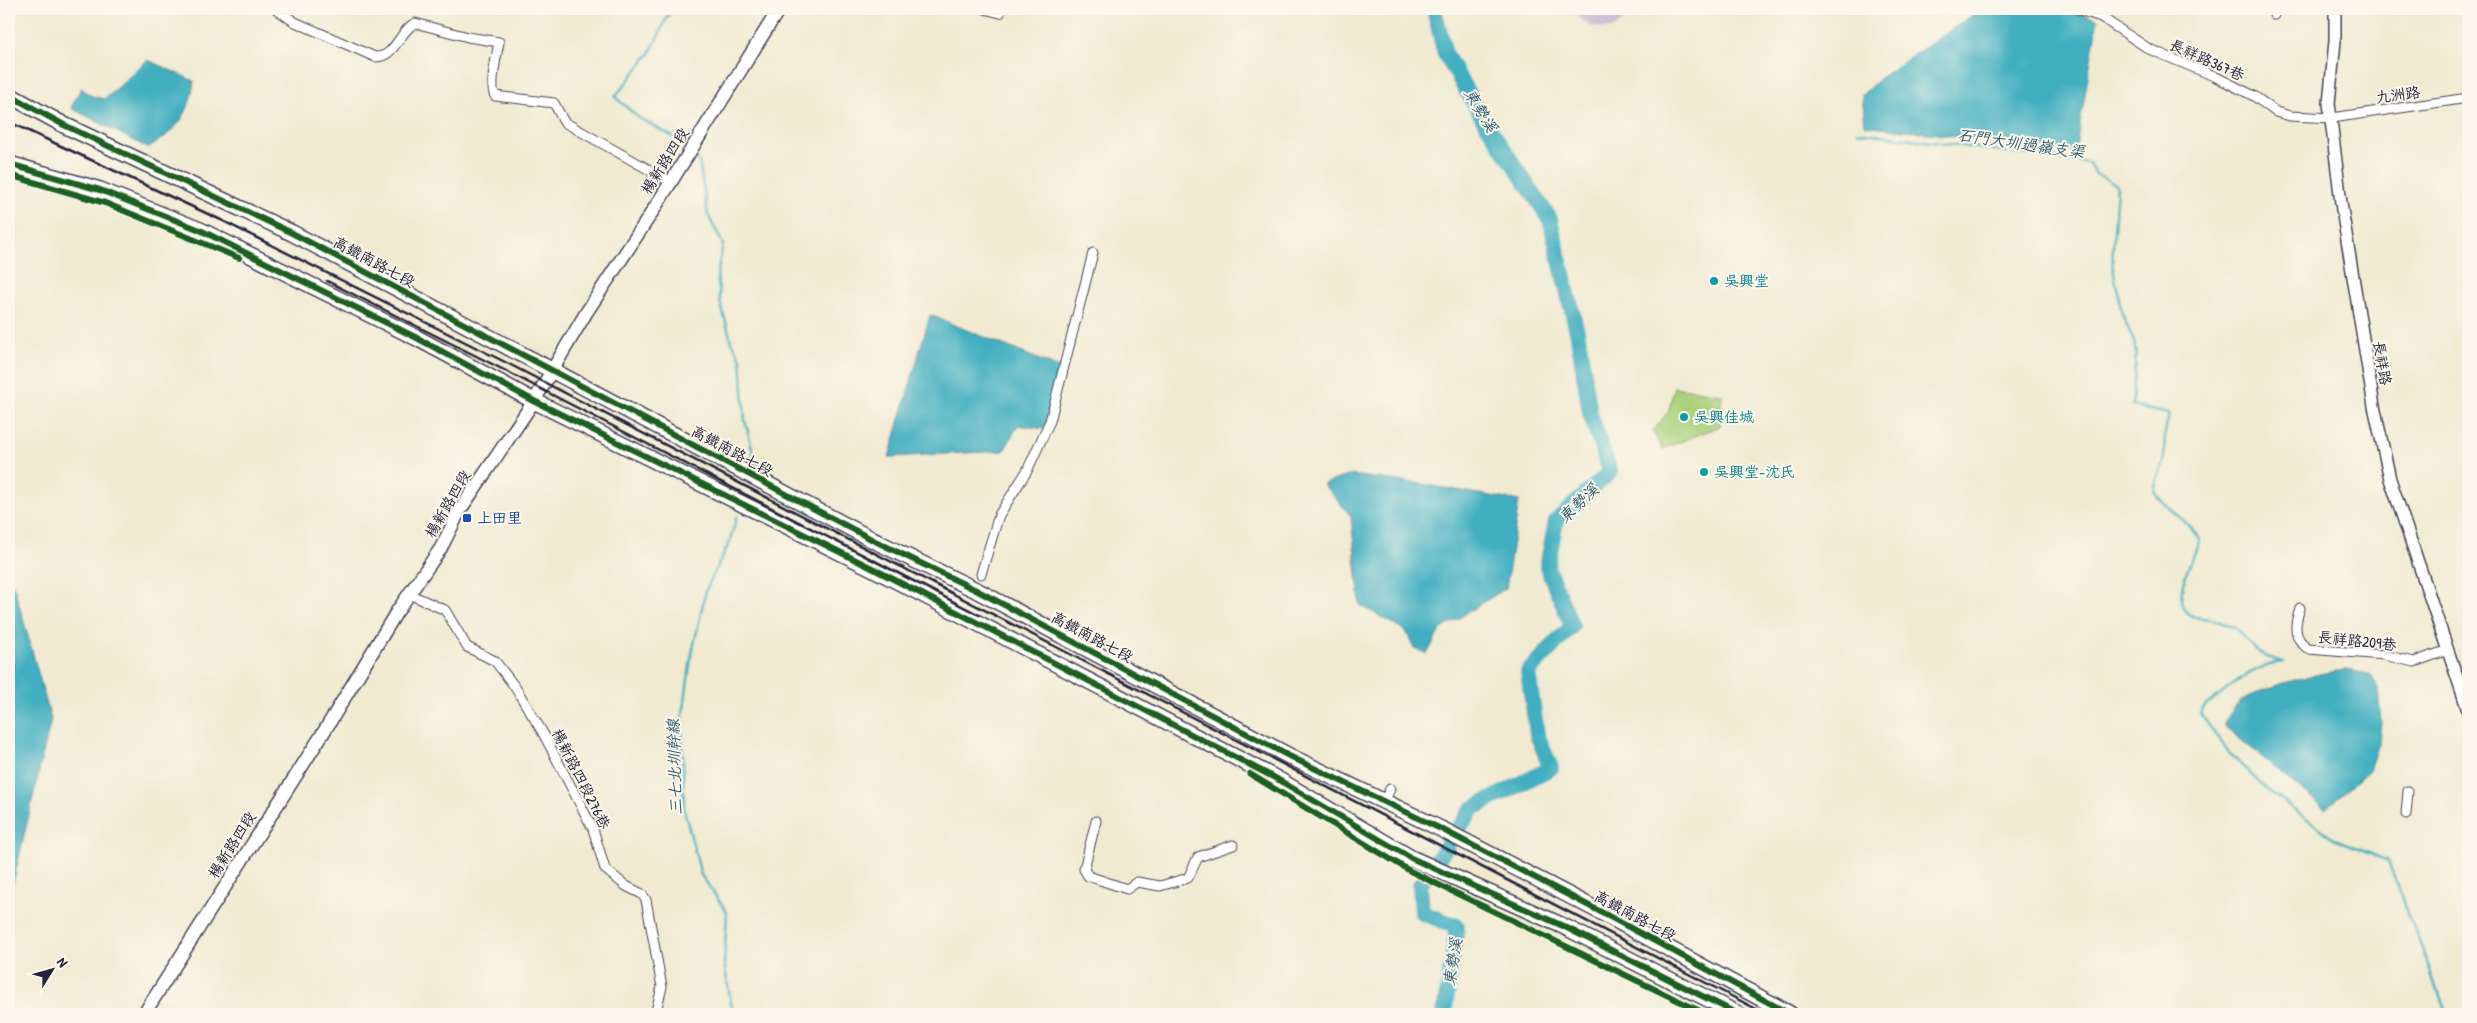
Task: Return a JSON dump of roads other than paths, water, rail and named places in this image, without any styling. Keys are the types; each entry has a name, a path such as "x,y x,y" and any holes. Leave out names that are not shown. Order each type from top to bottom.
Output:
{"main road":[{"name":"楊新路四段","path":"144,1014 409,594 441,548 460,510 534,401 586,313 671,182 779,9"},
{"name":"高鐵南路七段","path":"9,96 64,125 292,233 875,542 976,590 1289,756 1387,795 1443,830 1790,1014"},
{"path":"10,165 100,190 200,230 417,338 534,401 870,567 1442,874 1563,926 1738,1014"}],"street":[{"path":"276,9 295,22 375,57 389,52 408,26 415,23 468,38 499,42 492,92 495,96 554,103 564,122 671,182"},
{"path":"985,9 1000,13"},
{"name":"長祥路367巷","path":"2077,9 2101,17 2149,49 2254,96 2276,112 2318,119 2332,118"},
{"name":"長祥路","path":"2335,9 2335,41 2329,104 2341,203 2374,406 2390,479 2468,710"},
{"name":"九洲路","path":"2332,118 2468,98"},
{"path":"9,196 10,165"},
{"path":"981,574 999,515 1027,471 1050,421 1094,253"},
{"name":"楊新路四段276巷","path":"409,594 445,610 467,647 495,660 515,687 543,734 593,829 605,869 626,886 642,894 646,900 662,987 656,1011"},
{"name":"長祥路209巷","path":"2300,608 2294,625 2296,635 2308,649 2384,655 2414,662 2448,650"},
{"path":"2406,814 2408,791"},
{"path":"1096,821 1084,870 1088,876 1127,889 1137,882 1160,886 1188,878 1198,857 1233,845"}],"water":[{"path":"1982,9 2067,9 2098,19 2075,152 1865,125 1862,95 1880,78"},
{"path":"148,60 194,81 189,104 180,121 167,135 148,148 71,108 81,88 92,96 104,99"},
{"path":"930,315 1060,368 1044,429 1018,425 1004,451 889,457"},
{"path":"1350,475 1422,484 1519,501 1506,588 1440,630 1427,654 1414,648 1406,631 1360,605 1351,516 1323,484"},
{"path":"9,578 15,590 51,719 9,901"},
{"path":"2345,670 2370,674 2378,689 2381,721 2379,743 2370,769 2325,809 2223,725 2232,710 2239,703 2262,691 2305,677"}],"waterway":[{"name":"三七北圳幹線","path":"671,9 650,53 615,97 639,118 677,139 684,146"},
{"name":"東勢溪","path":"1434,9 1445,54 1484,120 1550,219 1578,336 1590,413 1610,472 1556,521 1547,567 1572,626 1528,672 1537,734 1551,768 1472,809 1420,885 1422,913 1457,926 1444,1014"},
{"name":"石門大圳過嶺支渠","path":"1858,132 2089,163 2096,174 2117,185 2112,263 2122,313 2134,342 2136,355 2132,406 2169,414 2165,432 2164,458 2154,491 2164,504 2190,526 2200,539 2184,579 2182,600 2185,609 2192,617 2211,619 2235,627 2256,650 2269,658 2284,662 2261,668 2241,678 2204,707 2200,713 2230,754 2266,789 2335,839 2388,861 2447,1014"},
{"name":"三七北圳幹線","path":"696,158 699,161 708,215 723,244 717,275 721,305 731,340 741,359 745,420 754,456"},
{"name":"三七北圳幹線","path":"733,1014 724,962 727,912 701,875 684,809 682,722 691,658 706,590 730,541 737,516"}],"railway":[{"path":"9,122 221,220 507,363 1766,1014"},
{"path":"327,281 979,615"}],"place":[{"name":"吳興堂","path":"1714,281"},
{"name":"吳興佳城","path":"1684,417"},
{"name":"吳興堂-沈氏","path":"1704,472"},
{"name":"上田里","path":"467,518"}]}
